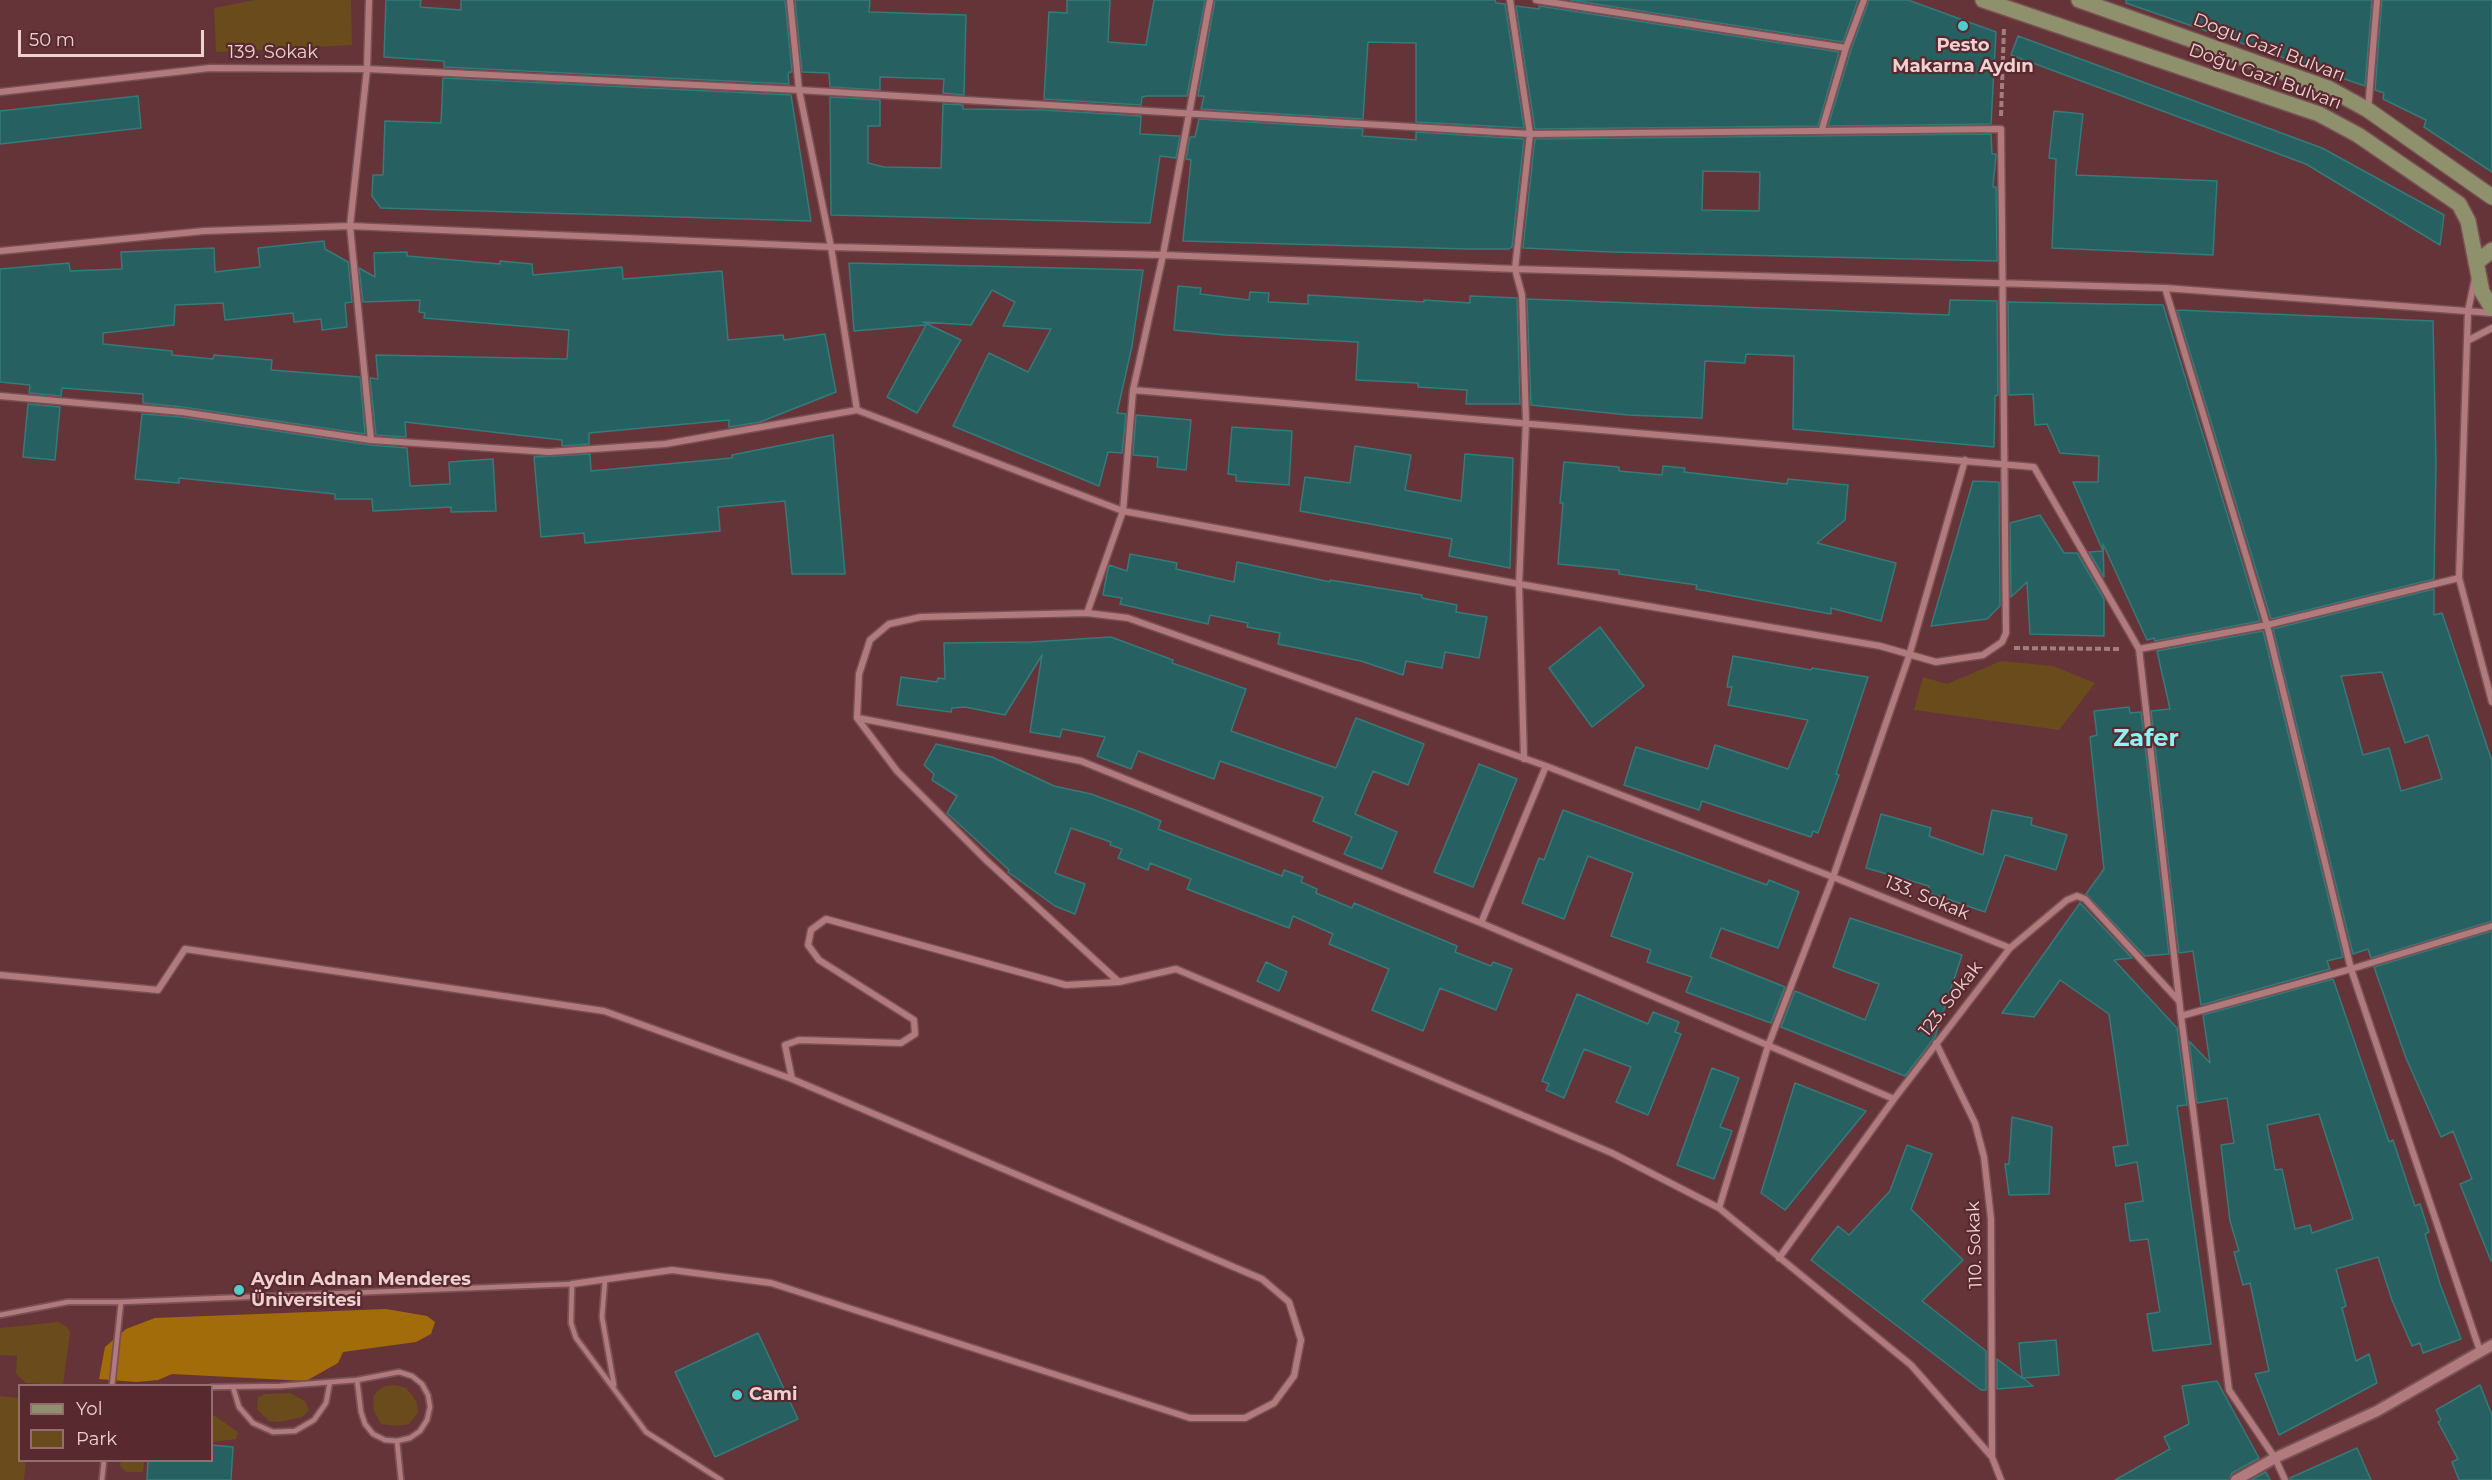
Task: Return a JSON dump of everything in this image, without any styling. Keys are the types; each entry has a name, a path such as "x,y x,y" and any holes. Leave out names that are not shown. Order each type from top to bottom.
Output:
{"main road":[{"name":"Doğu Gazi Bulvarı","path":"1983,0 2319,114 2358,135 2459,204 2468,221 2482,292 2492,308"},
{"name":"Dogu Gazi Bulvarı","path":"2079,0 2328,88 2368,110 2492,197"},
{"path":"2476,268 2492,250"}],"street":[{"path":"369,0 367,69 350,226 371,440"},
{"path":"790,0 799,90 831,247 857,410"},
{"path":"1087,614 1123,511 1133,390 1163,255 1210,0"},
{"path":"1510,0 1530,134 1515,269 1522,295 1526,423 1519,584 1524,759"},
{"path":"1536,0 1846,48"},
{"path":"1822,129 1846,48 1864,0"},
{"path":"2368,110 2377,0"},
{"name":"139. Sokak","path":"0,92 210,68 367,69 799,90 1530,134 1822,129 2001,129"},
{"path":"0,396 182,412 371,440 549,452 665,444 857,410 1123,511 1519,584 1880,646 1936,663 1983,655 2002,642 2006,633 2001,129"},
{"path":"0,251 204,231 350,226 831,247 1163,255 1515,269 2165,288 2492,313"},
{"path":"2476,268 2468,311 2459,578 2492,702"},
{"path":"2165,288 2266,625 2351,969 2480,1351"},
{"path":"2467,341 2492,327"},
{"path":"1133,390 2034,467 2139,649 2181,1016 2229,1390 2275,1458 2285,1480"},
{"path":"1719,1208 1768,1046 1833,877 1909,656 1965,460"},
{"path":"2139,649 2266,625 2459,578"},
{"name":"133. Sokak","path":"857,718 859,674 870,640 890,624 921,617 1087,614 1128,618 1546,766 2010,948"},
{"path":"857,718 1081,761 1481,922 1894,1099"},
{"path":"857,718 897,771 987,860 1119,982"},
{"path":"1481,922 1546,766"},
{"name":"123. Sokak","path":"1779,1258 1894,1099 2010,948 2067,900 2081,897 2180,1002"},
{"path":"792,1079 785,1045 799,1040 901,1043 915,1034 914,1020 819,960 808,945 811,930 826,920 1066,985 1119,982 1176,969 1612,1154 1719,1208 1911,1365 1992,1457 2001,1480"},
{"path":"2181,1016 2351,969 2492,926"},
{"path":"0,975 158,990 184,949 604,1011 792,1079 1262,1279 1289,1302 1301,1340 1294,1376 1274,1403 1245,1418 1190,1418 771,1283 672,1270 572,1284"},
{"name":"110. Sokak","path":"1936,1043 1975,1123 1984,1156 1991,1219 1992,1457"},
{"path":"2236,1480 2275,1458 2377,1411 2492,1345"}],"lane":[{"path":"605,1280 602,1317 614,1388"},
{"path":"0,1316 68,1302 121,1302 572,1284 571,1323 576,1338 645,1432 721,1480"},
{"path":"112,1384 121,1302"},
{"path":"213,1387 357,1380 399,1372 412,1376 422,1384 428,1395 430,1407 427,1420 420,1431 410,1438 398,1441 385,1440 373,1434 365,1424 361,1412 357,1380"},
{"path":"232,1387 239,1407 253,1423 273,1432 295,1431 314,1420 326,1403 330,1382"},
{"path":"398,1441 401,1480"},
{"path":"102,1480 104,1462"}],"path":[{"path":"2001,129 2005,7"},
{"path":"1995,648 2139,649"}],"green space":[{"path":"255,0 351,0 352,45 216,52 214,8"},
{"path":"2001,661 2053,666 2095,683 2059,730 1914,710 1923,677 1947,684"},
{"path":"58,1322 67,1327 70,1333 63,1384 26,1383 16,1374 17,1356 0,1355 0,1328"},
{"path":"395,1385 406,1388 412,1395 417,1403 418,1413 409,1424 397,1426 381,1424 374,1411 373,1397 385,1386"},
{"path":"290,1393 305,1401 309,1410 302,1417 279,1422 269,1421 257,1409 258,1397 265,1394"},
{"path":"0,1396 18,1398 18,1462 26,1462 24,1480 0,1480"},
{"path":"213,1415 238,1432 236,1439 213,1442"},
{"path":"121,1462 144,1462 143,1472 126,1472 120,1466"}],"shaded area":[{"path":"386,1309 427,1316 435,1322 431,1334 416,1342 343,1352 338,1363 306,1381 172,1374 158,1380 136,1382 99,1379 105,1347 126,1329 155,1318"}],"building":[{"path":"386,0 421,0 420,7 461,10 461,0 785,0 792,72 788,75 789,84 444,67 444,61 384,57"},
{"path":"795,0 870,0 869,12 966,15 964,95 943,93 944,79 880,77 880,90 830,87 829,73 802,72"},
{"path":"1067,0 1110,0 1108,42 1146,45 1154,0 1205,0 1187,96 1147,96 1142,97 1141,105 1044,99 1049,12 1067,13"},
{"path":"1215,0 1495,0 1496,3 1505,4 1524,128 1416,122 1416,43 1368,42 1363,119 1201,109 1204,96 1198,96"},
{"path":"1570,0 1858,0 1843,42"},
{"path":"1869,0 1908,0 1996,32 1991,124 1828,126"},
{"path":"2126,0 2372,0 2365,86 2126,3"},
{"path":"2382,0 2492,0 2492,172 2424,127 2426,120 2383,99 2384,93 2375,90"},
{"path":"1516,6 1539,9 1539,6 1839,52 1818,126 1535,129"},
{"path":"2018,36 2322,148 2444,215 2440,245 2306,164 2011,55"},
{"path":"443,78 791,95 811,221 381,208 372,196 373,175 383,175 385,121 441,123"},
{"path":"138,96 141,128 0,144 0,111"},
{"path":"830,97 880,100 880,126 868,126 868,163 884,167 941,168 943,104 963,105 963,109 1043,110 1141,116 1140,134 1180,136 1176,158 1160,156 1150,223 831,215"},
{"path":"2054,111 2083,114 2076,175 2217,181 2213,255 2052,248 2056,159 2049,158"},
{"path":"1199,119 1363,129 1362,136 1416,140 1416,132 1524,139 1512,247 1509,249 1466,249 1183,241 1191,160 1186,159 1190,137 1195,137"},
{"path":"1991,134 1992,154 1996,154 1993,187 1996,187 1997,261 1523,248 1535,139","holes":["1703,171 1760,172 1759,211 1702,210"]},
{"path":"324,241 325,249 348,262 352,302 345,303 347,327 322,330 321,319 294,322 293,313 225,320 223,303 175,305 174,325 103,333 103,344 172,351 172,355 213,359 214,355 272,360 271,370 360,377 365,434 143,403 143,394 62,388 61,396 29,393 30,385 0,382 0,269 69,263 70,271 122,269 121,252 214,248 215,272 260,267 258,248"},
{"path":"407,252 407,256 500,264 500,261 532,264 533,275 622,267 623,279 722,271 728,340 783,335 784,340 825,334 836,392 760,422 729,427 729,420 589,433 589,444 562,446 562,440 405,422 406,437 376,435 370,378 378,379 376,355 567,359 569,330 424,318 425,313 419,312 420,300 363,302 359,268 375,277 374,253"},
{"path":"849,263 1143,270 1132,346 1117,413 1126,414 1122,453 1108,452 1099,486 953,426 989,353 1028,372 1051,329 1003,326 1015,302 992,290 971,325 923,322 961,340 917,413 887,397 926,325 854,331"},
{"path":"1178,286 1201,288 1200,294 1249,300 1250,292 1269,293 1268,302 1308,304 1308,295 1470,303 1470,296 1517,298 1520,404 1466,404 1467,390 1418,387 1418,383 1356,380 1358,342 1174,330"},
{"path":"1527,299 1949,315 1950,300 1997,301 1998,395 1995,396 1994,447 1793,429 1794,356 1746,354 1745,363 1705,361 1702,418 1628,415 1531,405"},
{"path":"2008,302 2163,305 2260,621 2155,641 2154,638 2147,640 2103,544 2104,577 2089,552 2103,551 2073,482 2098,482 2099,456 2060,453 2047,424 2035,425 2033,394 2009,395"},
{"path":"2177,310 2433,321 2436,464 2434,579 2271,619"},
{"path":"28,404 60,407 55,460 23,457"},
{"path":"142,414 181,417 370,445 407,448 410,486 450,484 449,462 493,459 496,511 451,512 451,507 373,511 372,499 335,499 335,494 179,478 179,483 135,479"},
{"path":"1136,415 1191,420 1186,470 1157,467 1158,457 1133,455"},
{"path":"1232,427 1292,431 1289,485 1236,481 1236,475 1228,474"},
{"path":"833,435 845,574 792,574 785,501 718,507 720,531 585,543 584,533 541,537 534,457 590,454 591,471 732,458 732,455"},
{"path":"1355,446 1411,455 1405,490 1461,501 1465,454 1513,458 1510,568 1449,556 1452,539 1300,511 1305,477 1350,483"},
{"path":"1564,462 1619,467 1619,471 1662,475 1663,466 1685,468 1684,472 1787,484 1788,479 1848,485 1845,520 1817,543 1896,563 1881,621 1831,608 1831,614 1696,589 1697,585 1619,574 1619,570 1558,564"},
{"path":"1973,481 1999,482 2000,606 1987,619 1931,626"},
{"path":"2040,515 2064,553 2077,553 2104,599 2104,636 2030,634 2027,582 2011,597 2010,523"},
{"path":"1130,554 1177,563 1176,569 1234,582 1237,562 1330,582 1330,580 1422,595 1422,598 1457,605 1456,612 1487,617 1479,658 1445,652 1442,668 1406,661 1403,675 1361,661 1278,644 1280,633 1247,627 1248,623 1210,615 1208,624 1120,604 1122,598 1103,595 1107,573 1109,565 1127,571"},
{"path":"2434,589 2434,615 2442,613 2492,761 2492,921 2371,958 2368,949 2353,954 2273,629","holes":["2382,672 2405,743 2428,735 2442,779 2401,791 2389,748 2363,755 2341,676"]},
{"path":"1600,627 1644,686 1592,727 1549,668"},
{"path":"2263,631 2343,957 2327,961 2330,969 2201,1005 2193,951 2179,953 2151,711 2170,709 2157,651"},
{"path":"1111,637 1173,660 1172,663 1246,689 1231,731 1336,768 1356,718 1424,744 1408,785 1373,771 1355,814 1397,832 1382,869 1344,854 1352,837 1313,821 1323,797 1220,761 1214,779 1138,751 1131,769 1097,756 1105,737 1062,729 1060,737 1030,732 1042,655 1005,715 965,707 952,708 951,712 897,705 901,677 937,682 938,678 945,679 944,643 1031,642"},
{"path":"1733,656 1811,670 1812,668 1868,677 1836,774 1839,775 1818,833 1813,831 1811,837 1702,801 1699,810 1624,785 1636,747 1708,769 1715,745 1788,769 1808,720 1728,705 1732,687 1727,687"},
{"path":"2129,707 2130,713 2141,712 2169,954 2145,956 2086,894 2104,869 2090,737 2097,735 2094,711"},
{"path":"936,744 992,757 1054,786 1091,794 1137,811 1161,821 1158,829 1282,876 1284,870 1303,877 1301,882 1317,889 1316,893 1352,908 1354,903 1457,946 1455,952 1491,966 1493,962 1512,969 1496,1010 1440,988 1423,1031 1372,1010 1389,969 1329,944 1333,934 1293,916 1289,928 1187,889 1191,879 1150,863 1148,870 1118,858 1122,849 1110,845 1111,842 1071,828 1055,873 1085,884 1075,914 1055,906 1008,872 1009,870 947,813 957,796 932,780 934,774 924,765"},
{"path":"1479,764 1517,779 1473,887 1434,872"},
{"path":"1563,810 1767,885 1769,880 1799,892 1778,948 1721,928 1710,957 1785,987 1771,1023 1686,992 1692,977 1647,962 1651,950 1611,936 1633,873 1588,856 1564,919 1522,903 1539,858 1544,860"},
{"path":"1992,810 2032,818 2031,825 2067,835 2056,870 2005,855 1985,912 1927,892 1929,886 1866,868 1881,814 1931,828 1929,836 1983,855"},
{"path":"2080,903 2132,958 2114,960 2177,1028 2187,1105 2177,1106 2211,1344 2153,1351 2147,1314 2160,1312 2148,1239 2130,1241 2125,1204 2143,1201 2137,1162 2116,1166 2113,1147 2128,1145 2109,1014 2060,980 2034,1017 2002,1013"},
{"path":"1850,918 1962,955 1935,1037 1905,1076 1781,1027 1795,991 1865,1020 1879,984 1833,967"},
{"path":"2492,931 2491,1261 2460,1184 2472,1179 2453,1131 2441,1137 2406,1058 2374,967"},
{"path":"1266,962 1287,972 1279,991 1257,981"},
{"path":"2333,979 2389,1142 2393,1140 2415,1206 2420,1204 2429,1232 2425,1234 2440,1284 2461,1339 2423,1353 2420,1343 2412,1346 2392,1300 2378,1257 2336,1269 2346,1306 2342,1308 2356,1361 2369,1354 2377,1383 2279,1435 2255,1374 2269,1371 2250,1283 2243,1285 2234,1252 2239,1251 2230,1221 2221,1145 2234,1143 2227,1098 2197,1103 2189,1041 2210,1063 2203,1015","holes":["2319,1114 2353,1219 2312,1233 2310,1225 2295,1229 2282,1169 2275,1170 2267,1125"]},
{"path":"1577,994 1648,1024 1653,1012 1679,1022 1675,1032 1681,1034 1648,1115 1616,1102 1631,1067 1584,1049 1564,1098 1546,1090 1549,1084 1542,1081"},
{"path":"1712,1068 1739,1078 1720,1127 1732,1131 1714,1179 1677,1165"},
{"path":"1795,1083 1866,1111 1785,1210 1761,1193"},
{"path":"2012,1117 2052,1127 2049,1194 2009,1195 2005,1164 2009,1164"},
{"path":"1907,1145 1932,1154 1911,1209 1963,1260 1922,1301 1986,1351 1986,1390 1981,1390 1811,1260 1838,1226 1849,1235 1890,1191"},
{"name":"Cami","path":"758,1333 798,1419 715,1457 675,1372"},
{"path":"2056,1340 2059,1375 2023,1378 2033,1386 1997,1389 1997,1359 2022,1378 2019,1343"},
{"path":"2217,1381 2259,1458 2232,1473 2229,1480 2115,1480 2170,1449 2164,1437 2189,1424 2182,1386"},
{"path":"2480,1385 2492,1415 2492,1480 2459,1480 2452,1462 2458,1459 2438,1422 2441,1420 2436,1410"},
{"path":"213,1445 233,1447 231,1480 147,1480 148,1462 213,1462"},
{"path":"2357,1448 2371,1480 2290,1480 2290,1478"},
{"path":"2266,1472 2270,1480 2251,1480"}],"place":[{"name":"Pesto Makarna Aydın","path":"1963,26"},
{"name":"Aydın Adnan Menderes Üniversitesi","path":"239,1290"},
{"name":"Cami","path":"737,1395"}],"district":[{"name":"Zafer","path":"2146,739"}]}
